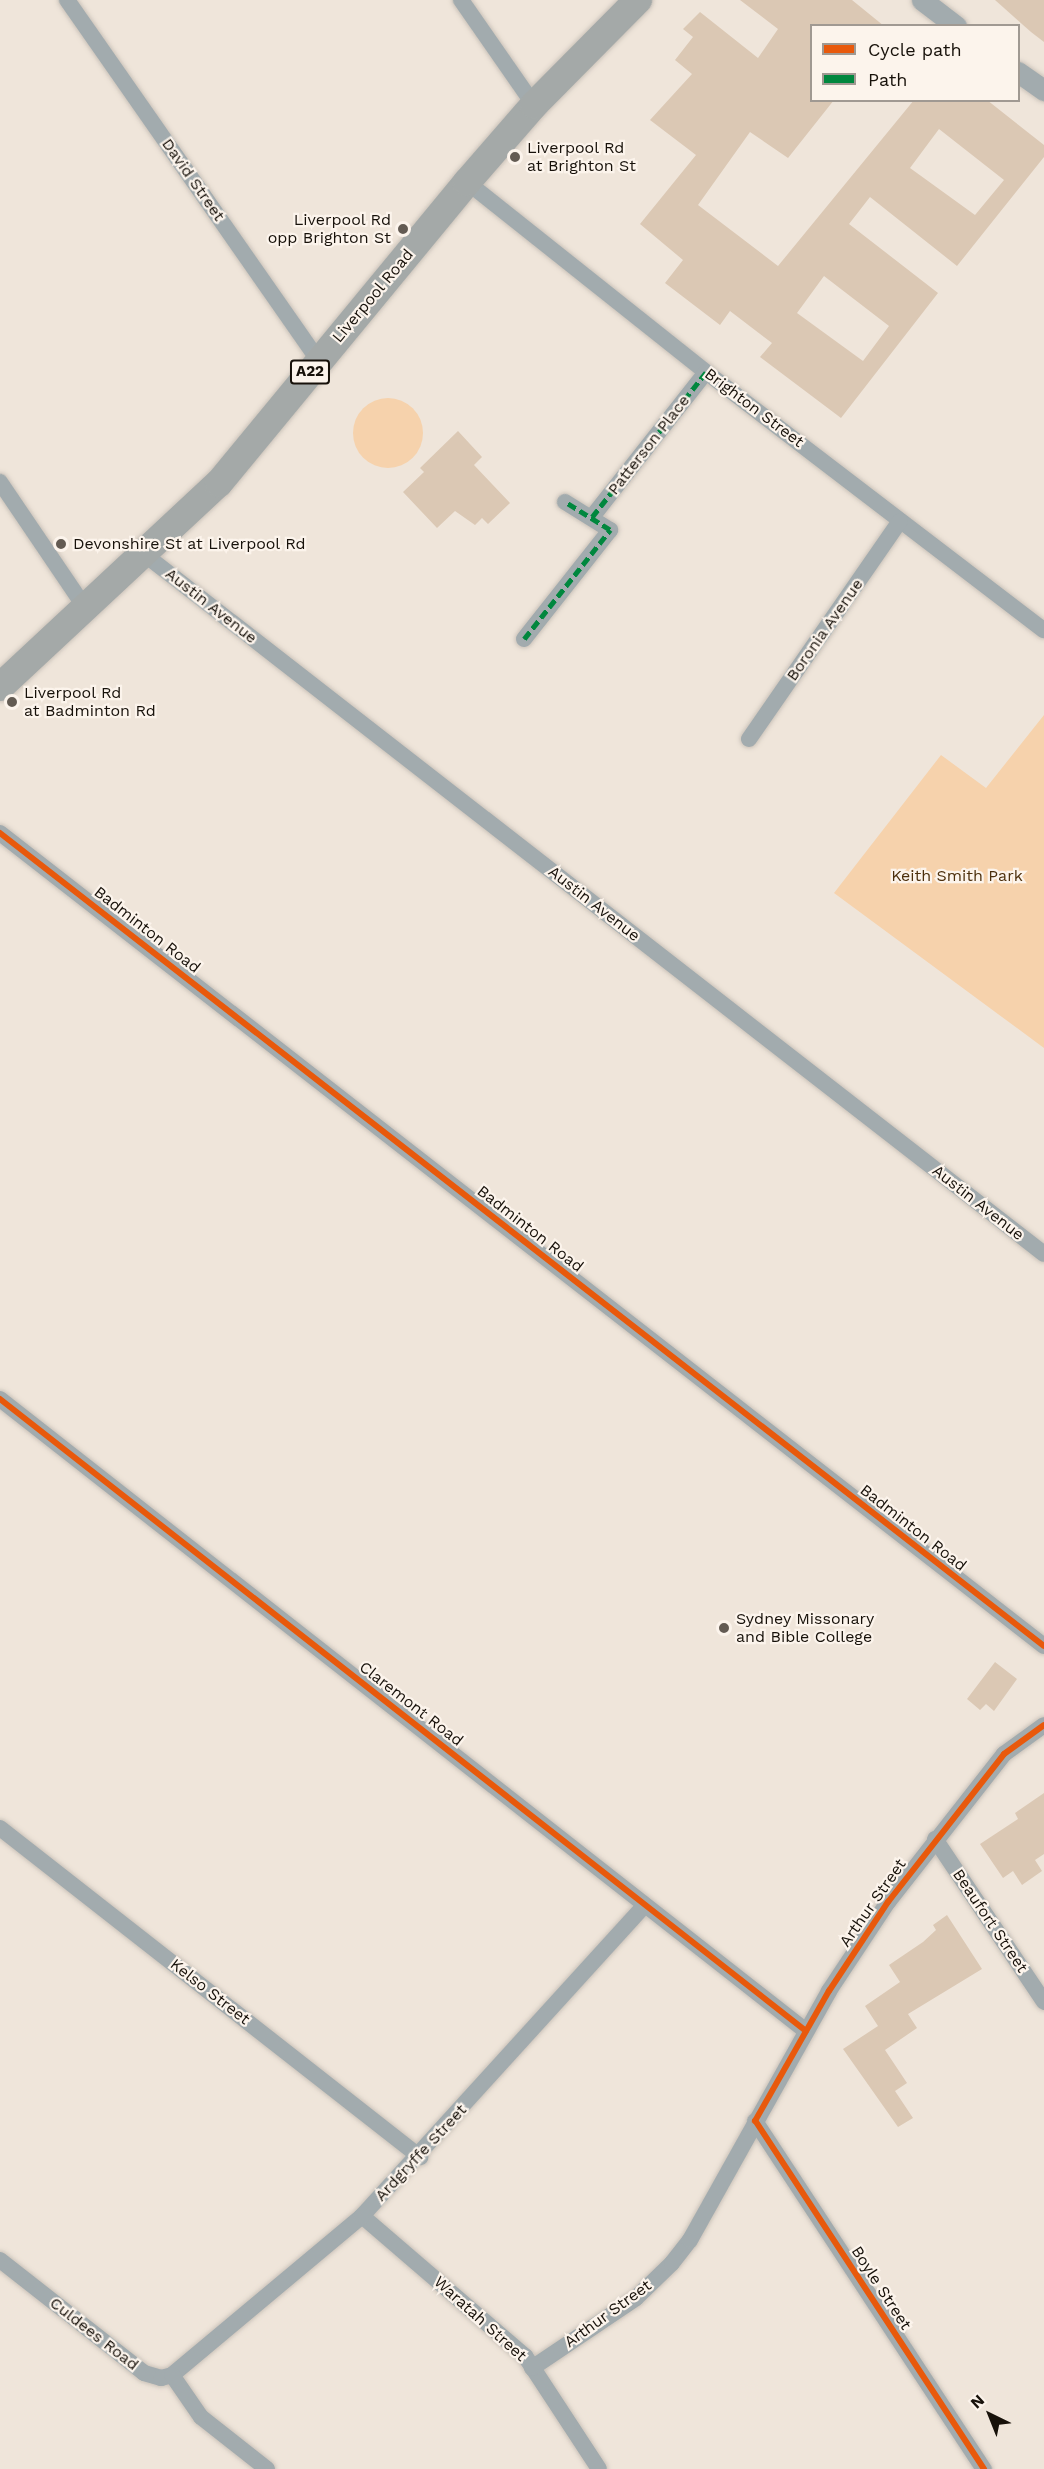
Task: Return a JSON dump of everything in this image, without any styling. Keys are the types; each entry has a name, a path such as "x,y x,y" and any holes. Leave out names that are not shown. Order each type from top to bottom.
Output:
{"highway":[{"name":"Liverpool Road","path":"0,687 219,483 467,182 534,105 638,0"}],"street":[{"name":"David Street","path":"67,0 319,361"},
{"path":"461,0 534,105"},
{"path":"922,0 953,24"},
{"path":"1020,73 1044,90"},
{"name":"Brighton Street","path":"467,182 706,372 1044,630"},
{"name":"Patterson Place","path":"592,517 706,372"},
{"path":"0,482 86,609"},
{"path":"524,639 610,530 564,502"},
{"name":"Boronia Avenue","path":"749,739 900,521"},
{"name":"Austin Avenue","path":"144,554 1044,1254"},
{"name":"Badminton Road","path":"0,833 1044,1646"},
{"name":"Claremont Road","path":"0,1399 806,2031"},
{"name":"Arthur Street","path":"532,2368 636,2298 672,2263 690,2240 806,2031 888,1902 935,1839 1004,1754 1044,1725"},
{"name":"Kelso Street","path":"0,1828 420,2157"},
{"name":"Beaufort Street","path":"935,1839 1044,2002"},
{"name":"Ardgryffe Street","path":"172,2375 362,2216 420,2157 645,1905"},
{"name":"Boyle Street","path":"755,2121 984,2469"},
{"name":"Waratah Street","path":"362,2216 525,2356 598,2469"},
{"name":"Culdees Road","path":"0,2260 144,2373 172,2375"},
{"path":"172,2375 201,2417 267,2469"}],"green space":[{"path":"388,398 401,401 413,408 420,420 423,433 420,446 413,458 401,465 388,468 375,465 363,458 356,446 353,433 356,420 363,408 375,401"},
{"name":"Keith Smith Park","path":"1044,715 1044,1048 834,893 941,755 986,788"}],"building":[{"path":"740,0 852,0 882,24 810,24 810,102 832,102 788,158 750,132 698,205 778,266 912,102 990,102 1044,145 1044,157 957,266 870,197 849,224 938,293 841,418 760,357 772,343 730,311 720,325 665,283 683,260 640,224 696,155 650,120 692,74 675,60 693,37 683,29 700,12 758,58 778,29","holes":["939,129 1004,180 975,215 910,168","824,276 889,326 863,361 797,313"]},
{"path":"995,0 1044,0 1044,42 1031,32"},
{"path":"458,431 482,457 474,465 510,503 488,524 482,518 475,525 455,511 437,528 403,492 424,472 420,468"},
{"path":"995,1662 1017,1679 994,1711 986,1704 980,1710 967,1699"},
{"path":"1044,1793 1044,1854 1035,1860 1042,1871 1022,1885 1013,1871 1003,1878 980,1844 1018,1819 1015,1813"},
{"path":"947,1915 982,1969 908,2014 917,2028 885,2050 907,2083 895,2091 913,2118 898,2127 843,2049 878,2026 865,2006 900,1982 889,1965 923,1942 936,1930 933,1925"}],"marked path":[{"path":"592,517 706,372"},
{"path":"524,639 610,530 565,502"}],"cycle path":[{"path":"0,833 1044,1646"},
{"path":"0,1399 806,2031"},
{"path":"984,2469 755,2121 829,1991 888,1902 1004,1754 1044,1725"}],"place":[{"name":"Liverpool Rd at Brighton St","path":"515,157"},
{"name":"Liverpool Rd opp Brighton St","path":"403,229"},
{"name":"Devonshire St at Liverpool Rd","path":"61,544"},
{"name":"Liverpool Rd at Badminton Rd","path":"12,702"},
{"name":"Sydney Missonary and Bible College","path":"724,1628"}]}
